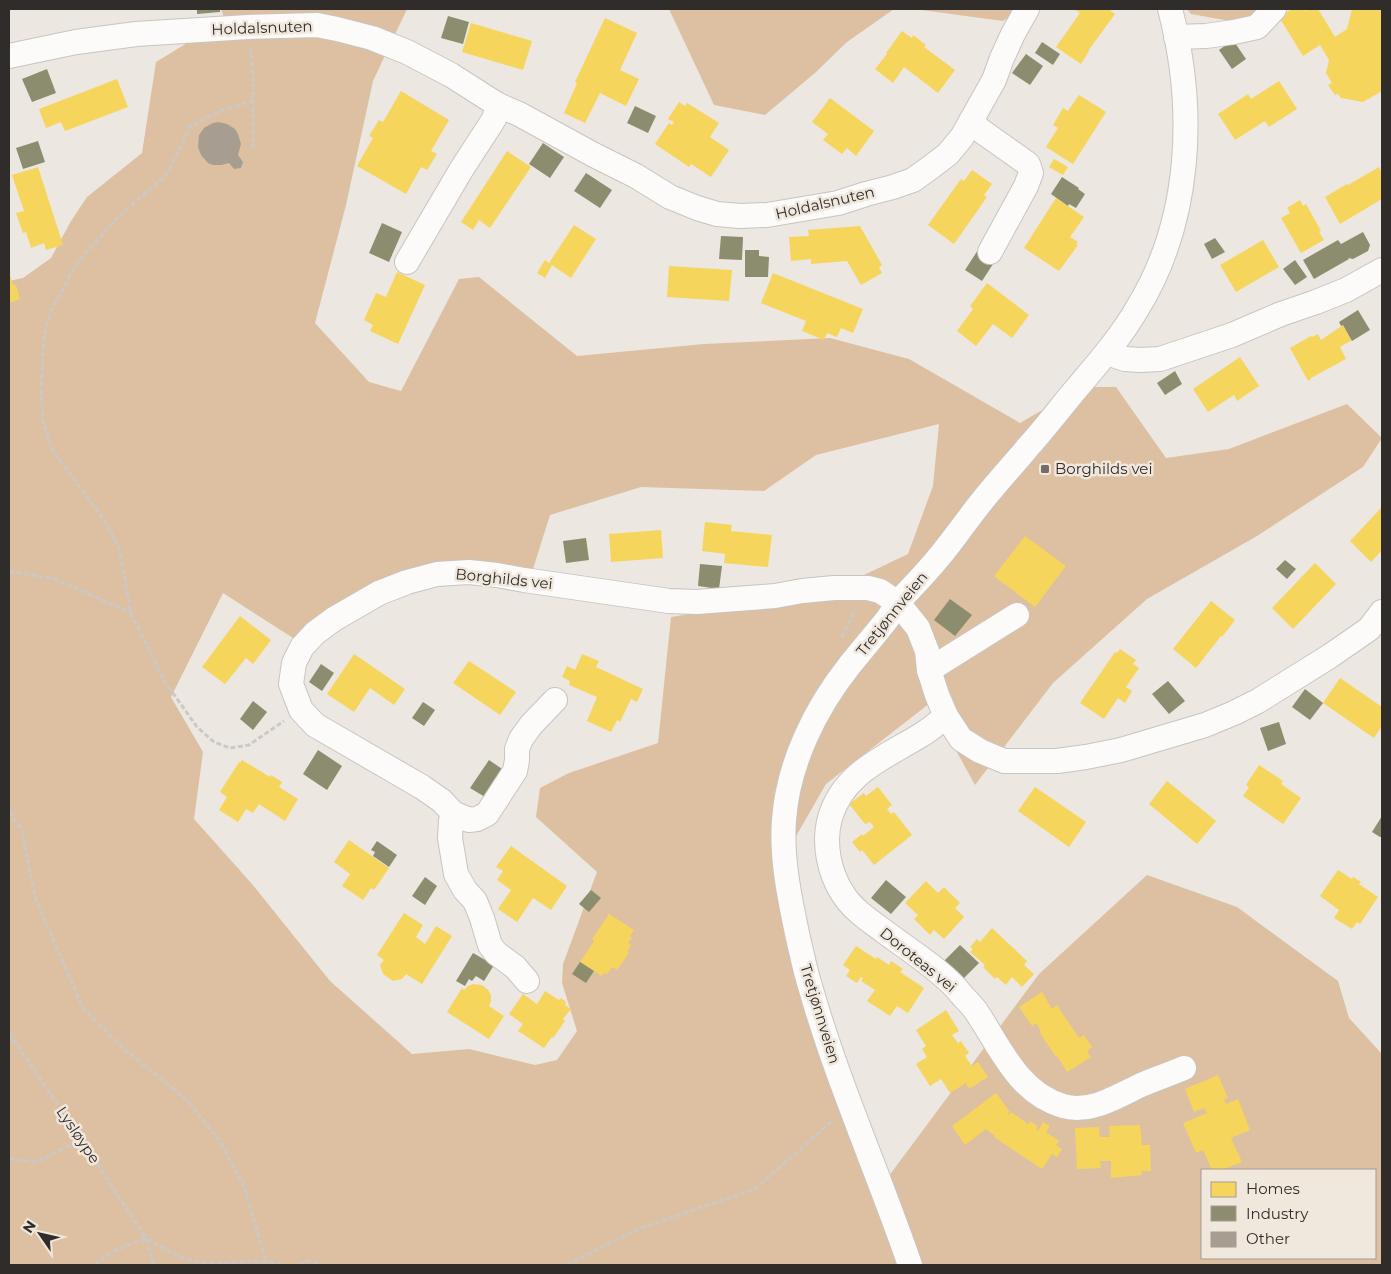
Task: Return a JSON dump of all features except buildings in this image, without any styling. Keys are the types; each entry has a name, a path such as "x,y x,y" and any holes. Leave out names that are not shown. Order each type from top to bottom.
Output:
{"street":[{"name":"Holdalsnuten","path":"9,56 94,39 158,32 317,25 337,28 372,38 406,52 451,75 498,105 520,114 636,176 670,197 718,214 740,216 767,215 838,203 913,180 931,168 948,154 962,137 983,103 1006,50 1027,9"},
{"name":"Tretjønnveien","path":"910,1265 851,1109 808,982 787,886 784,820 789,787 810,728 826,698 848,667 898,603 939,557 970,516 1107,353 1147,293 1168,242 1181,194 1184,170 1185,97 1182,69 1170,9"},
{"path":"1176,37 1206,36 1234,32 1256,26 1274,9"},
{"path":"407,262 461,170 494,119 498,105"},
{"path":"971,121 980,130 1028,164 1031,173 1026,186 990,252"},
{"path":"1107,353 1132,360 1160,359 1232,335 1281,314 1346,290 1382,270"},
{"name":"Borghilds vei","path":"555,700 521,740 517,749 515,771 487,814 477,819 468,820 454,813 442,801 422,787 315,725 301,710 291,684 294,663 302,647 315,633 334,619 379,593 407,582 438,574 469,572 497,575 640,598 697,602 775,596 834,588 868,588 880,591 898,603 918,628 927,650 929,670 937,695 946,716 961,739 980,751 1004,761 1057,761 1121,750 1205,725 1234,713 1258,701 1378,625"},
{"path":"929,670 1017,615"},
{"name":"Doroteas vei","path":"946,716 918,738 882,757 860,773 849,782 835,804 827,831 827,845 832,872 844,896 869,921 947,979 974,1009 1017,1075 1027,1085 1052,1102 1065,1107 1078,1108 1104,1103 1184,1068"},
{"path":"454,813 451,821 450,838 456,874 465,890 475,902 490,945 496,954 515,967 527,981"}],"path":[{"path":"248,27 254,101 252,148"},
{"path":"254,101 222,110 189,127 179,151 165,176 116,219 75,266 51,312 44,336 42,422 53,451 104,520 119,548 132,613 163,679 197,727 214,742 230,748 249,745 301,710"},
{"path":"9,571 54,579 132,613"},
{"path":"9,812 21,828 36,900 83,1008 124,1049 187,1100 219,1140 244,1186 266,1262"},
{"name":"Lysløype","path":"9,1034 146,1238 154,1265"},
{"path":"567,1265 638,1229 755,1189 836,1118"},
{"path":"9,1159 37,1162 81,1139"},
{"path":"95,1265 111,1252 146,1238"},
{"name":"Lysløype","path":"146,1238 167,1251 204,1263 266,1262 281,1265"},
{"path":"299,1265 307,1261 322,1265"}],"shaded area":[{"path":"221,9 407,9 373,81 346,205 315,323 369,382 401,391 459,279 479,277 577,356 704,344 830,338 909,359 1020,423 1082,387 1116,387 1166,458 1229,449 1347,404 1382,438 1363,467 1257,536 1147,599 1053,683 975,785 930,703 826,784 780,864 880,1188 1039,974 1147,875 1237,907 1338,981 1349,1018 1382,1054 1382,1265 9,1265 9,281 23,278 51,258 71,221 87,197 142,153 156,62 225,20","holes":["939,424 933,486 908,554 841,586 789,598 671,617 658,743 569,773 540,788 536,817 597,872 563,964 562,983 577,1031 557,1060 535,1065 469,1049 412,1054 330,981 252,884 194,819 203,752 171,697 223,593 304,645 405,589 532,572 550,515 641,487 764,491 816,455"]},
{"path":"669,9 894,9 847,42 816,72 765,115 714,105"},
{"path":"914,9 1022,9 1003,21"},
{"path":"1187,9 1270,9 1247,24 1191,14"}],"place":[{"name":"Borghilds vei","path":"1045,469"}]}
